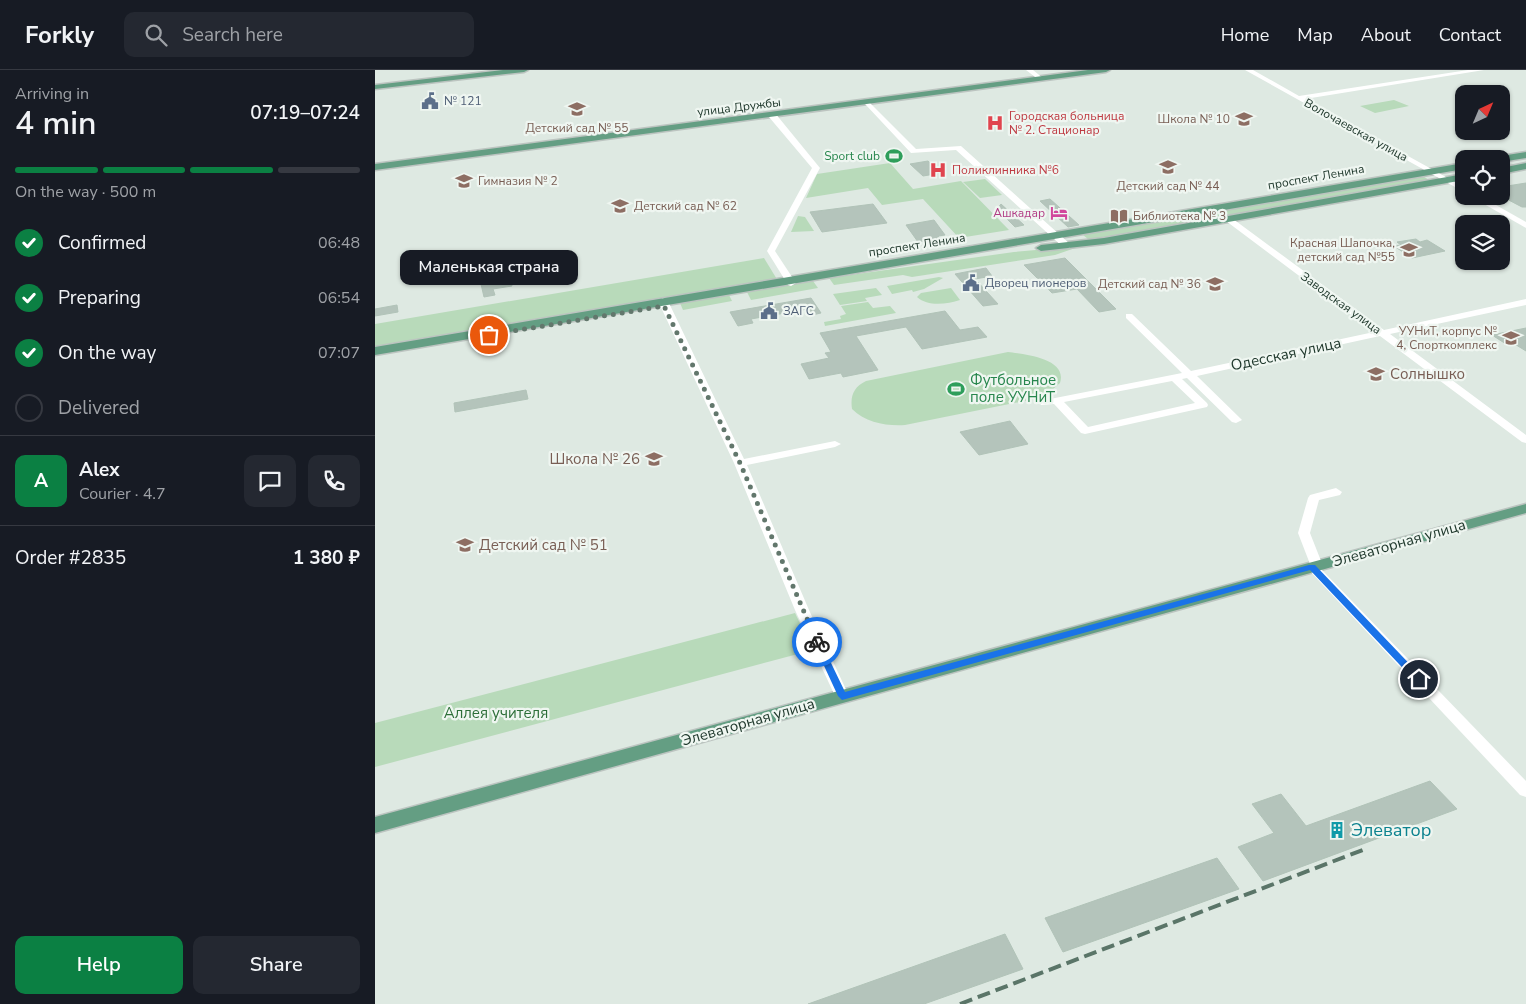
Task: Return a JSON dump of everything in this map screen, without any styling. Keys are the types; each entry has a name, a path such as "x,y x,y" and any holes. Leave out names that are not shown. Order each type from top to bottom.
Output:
{"main road":[{"path":"375,87 524,70"},
{"name":"улица Дружбы","path":"375,168 1106,70"},
{"path":"1510,158 1526,155"},
{"path":"1510,169 1526,166"},
{"name":"проспект Ленина","path":"375,355 790,281 1455,167"},
{"name":"проспект Ленина","path":"790,281 949,257 1067,246 1455,178"},
{"name":"проспект Ленина","path":"375,351 663,304"},
{"name":"Элеваторная улица","path":"375,825 1526,508"}],"street":[{"path":"1029,70 1041,79"},
{"name":"Волочаевская улица","path":"1248,70 1455,185"},
{"path":"1298,98 1481,70"},
{"path":"867,103 914,151 958,148 1067,246"},
{"path":"771,115 816,168 771,251 790,281"},
{"path":"1490,205 1526,225"},
{"name":"Заводская улица","path":"1229,219 1526,440"},
{"name":"Одесская улица","path":"1045,403 1187,375 1526,302"},
{"path":"663,304 740,463 842,696"},
{"path":"1129,316 1187,375 1236,420"},
{"path":"1057,400 1085,431 1203,405 1174,377"},
{"path":"740,463 835,444"},
{"path":"1336,492 1314,498 1304,533 1314,567 1526,791"}],"green space":[{"path":"1394,100 1409,106 1375,113 1360,106"},
{"path":"890,163 913,189 961,181 1009,230 959,238 923,199 882,205 868,188 806,198 817,174"},
{"path":"1419,174 1431,181 1100,238 1088,239 1083,235 1090,232"},
{"path":"985,179 1002,195 980,198 963,182"},
{"path":"798,216 805,217 814,231 791,232"},
{"path":"1081,246 1055,255 912,277 903,275 834,285 829,278 1014,252"},
{"path":"764,258 778,281 375,349 375,324"},
{"path":"939,277 943,278 924,289 913,292 912,290 892,294 887,286"},
{"path":"813,281 818,288 751,300 747,292"},
{"path":"876,288 882,295 865,298 867,301 840,305 833,294"},
{"path":"951,288 960,300 949,303 932,303 917,297 921,293"},
{"path":"729,295 732,301 683,310 680,303"},
{"path":"868,302 873,308 890,306 896,313 825,326 824,322 841,319 840,316 846,314 841,306"},
{"name":"Футбольное поле УУНиТ","path":"1008,352 1033,356 1051,363 1061,375 1060,383 1044,397 905,425 877,423 864,418 852,409 854,392 858,386 866,381"},
{"name":"Аллея учителя","path":"795,613 813,650 375,767 375,723"}],"building":[{"name":"Поликлинника №6","path":"928,161 941,173 923,176 910,164"},
{"path":"1526,183 1526,207 1510,201 1510,186"},
{"name":"Ашкадар","path":"1050,199 1079,225 1068,227 1040,201"},
{"path":"873,204 887,223 822,232 810,212"},
{"path":"1001,204 1024,225 1015,227 997,209"},
{"path":"934,220 945,235 938,236 940,239 918,242 906,225"},
{"name":"Красная Шапочка, детский сад №55","path":"1416,239 1420,242 1427,240 1445,251 1412,258 1394,246 1401,245 1397,242"},
{"path":"1065,258 1116,309 1099,312 1077,289 1052,293 1024,265"},
{"path":"489,265 491,271 506,268 507,273 523,271 526,280 511,282 512,286 493,289 495,295 484,297 477,267"},
{"path":"986,268 992,276 975,279 998,304 983,306 955,274"},
{"name":"ЗАГС","path":"811,298 821,313 812,315 808,309 751,319 753,323 738,326 730,312"},
{"path":"397,305 398,312 375,316 375,309"},
{"path":"945,311 960,330 978,327 987,337 922,349 906,327 856,336 878,370 843,377 841,373 809,379 801,364 829,358 825,353 831,352 820,333"},
{"name":"УУНиТ, корпус № 4, Спорткомплекс","path":"1526,328 1526,351 1513,343 1506,344 1492,335"},
{"path":"526,390 528,399 455,412 454,403"},
{"path":"1010,421 1028,444 979,455 960,432"},
{"name":"Элеватор","path":"1430,781 1457,809 1263,881 1238,847 1274,833 1252,804 1281,794 1306,826"},
{"path":"1217,858 1239,889 1063,952 1045,918"},
{"path":"1005,934 1023,969 924,1004 808,1004"}],"railway":[{"path":"960,1004 1368,848"}],"way so far":[{"path":"489,335 664,306 740,463 817,642"}],"place":[{"name":"№ 121","path":"430,101"},
{"name":"Детский сад № 55","path":"577,109"},
{"name":"Школа № 10","path":"1244,119"},
{"name":"Городская больница № 2. Стационар","path":"995,123"},
{"name":"Sport club","path":"894,156"},
{"name":"Детский сад № 44","path":"1168,167"},
{"name":"Поликлинника №6","path":"938,170"},
{"name":"Гимназия № 2","path":"464,181"},
{"name":"Детский сад № 62","path":"620,206"},
{"name":"Ашкадар","path":"1059,213"},
{"name":"Библиотека № 3","path":"1119,216"},
{"name":"Красная Шапочка, детский сад №55","path":"1409,250"},
{"name":"Дворец пионеров","path":"971,283"},
{"name":"Детский сад № 36","path":"1215,284"},
{"name":"ЗАГС","path":"769,311"},
{"name":"Маленькая страна","path":"489,335"},
{"name":"УУНиТ, корпус № 4, Спорткомплекс","path":"1511,338"},
{"name":"Солнышко","path":"1376,374"},
{"name":"Футбольное поле УУНиТ","path":"956,389"},
{"name":"Школа № 26","path":"654,459"},
{"name":"Детский сад № 51","path":"465,545"},
{"name":"Элеватор","path":"1337,830"}],"route":[{"path":"817,642 842,696 1312,567 1419,679"}]}
